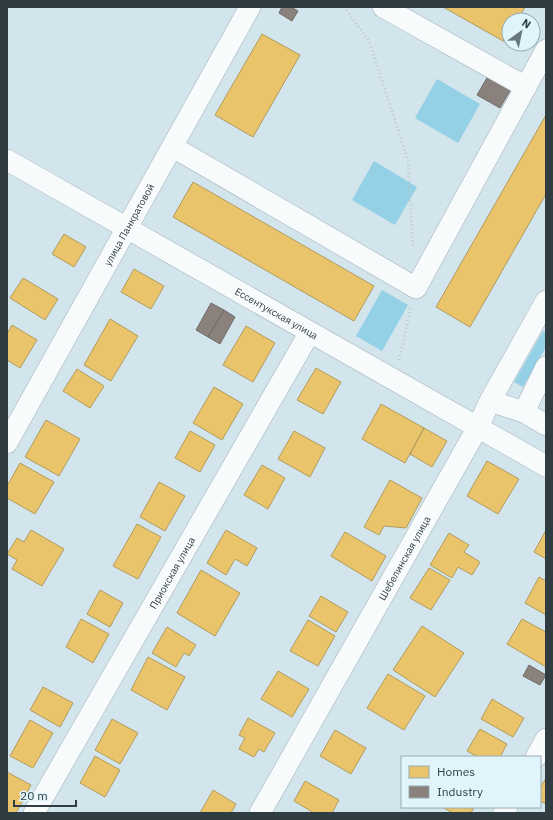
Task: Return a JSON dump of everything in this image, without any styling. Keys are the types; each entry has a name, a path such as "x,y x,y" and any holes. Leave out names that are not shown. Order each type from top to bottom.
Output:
{"street":[{"name":"улица Панкратовой","path":"7,443 250,7"},
{"path":"383,7 526,87"},
{"path":"173,147 416,288 546,50"},
{"name":"Ессентукская улица","path":"7,160 546,466"},
{"name":"Шебелинская улица","path":"260,813 478,427 490,401 546,301"},
{"name":"Приокская улица","path":"34,813 310,332"},
{"path":"524,412 546,367"},
{"path":"490,401 524,412 546,425"},
{"path":"537,756 546,739"}],"path":[{"path":"344,7 368,41 408,160 413,250"},
{"path":"395,380 416,288"}],"shaded area":[{"path":"437,79 480,104 458,143 415,118"},
{"path":"374,161 417,187 395,225 352,200"},
{"path":"382,290 408,305 382,351 356,336"},
{"path":"543,331 546,333 546,347 523,387 514,382"}],"building: Homes":[{"path":"443,7 525,7 522,12 501,12 501,40"},
{"path":"262,34 300,55 253,137 215,115"},
{"path":"546,115 546,194 470,327 436,307"},
{"path":"193,182 374,286 354,321 173,217"},
{"path":"64,234 86,247 74,267 52,254"},
{"path":"134,269 164,286 151,309 121,292"},
{"path":"23,278 58,299 45,320 10,298"},
{"path":"110,319 138,336 111,381 84,365"},
{"path":"12,325 37,340 20,368 7,360 7,334"},
{"path":"246,326 275,343 253,382 223,365"},
{"path":"316,368 341,382 323,414 297,400"},
{"path":"77,369 104,386 90,408 63,391"},
{"path":"214,387 243,404 222,440 193,423"},
{"path":"381,404 424,428 405,463 362,439"},
{"path":"46,420 80,439 59,476 25,457"},
{"path":"424,428 447,441 432,467 410,454"},
{"path":"190,431 215,445 200,472 175,458"},
{"path":"294,431 325,448 310,477 278,459"},
{"path":"487,461 519,479 498,514 467,496"},
{"path":"20,463 54,482 35,514 7,498 7,486"},
{"path":"262,465 285,478 268,509 244,495"},
{"path":"390,480 422,498 406,528 384,526 379,535 364,527"},
{"path":"159,482 185,496 165,531 140,517"},
{"path":"137,524 161,537 138,579 113,566"},
{"path":"31,530 64,549 42,586 12,569 17,560 7,554 17,538 24,542"},
{"path":"226,530 257,548 247,566 235,559 226,575 207,563"},
{"path":"546,530 546,559 534,552"},
{"path":"345,532 386,556 372,581 331,556"},
{"path":"449,533 469,545 464,552 480,562 472,575 458,567 452,578 430,565"},
{"path":"429,568 450,580 431,610 410,598"},
{"path":"201,570 240,593 215,636 177,613"},
{"path":"539,577 546,581 546,615 525,603"},
{"path":"100,590 123,603 110,627 87,614"},
{"path":"321,596 348,612 336,632 309,616"},
{"path":"81,619 109,634 93,663 66,647"},
{"path":"522,619 546,632 546,667 507,644"},
{"path":"308,620 335,636 318,666 290,651"},
{"path":"422,626 464,653 435,697 393,670"},
{"path":"167,627 196,645 189,656 184,653 176,667 152,653"},
{"path":"148,657 185,677 167,710 131,690"},
{"path":"278,671 309,689 292,717 261,699"},
{"path":"388,674 425,696 404,730 367,708"},
{"path":"43,687 73,703 60,727 30,710"},
{"path":"492,699 524,718 513,737 481,719"},
{"path":"248,718 275,733 264,752 259,749 254,757 239,749 245,738 239,735"},
{"path":"112,719 138,733 120,764 95,750"},
{"path":"30,720 53,733 33,768 10,756"},
{"path":"480,729 507,744 501,756 476,756 467,751"},
{"path":"335,730 366,748 351,774 320,756"},
{"path":"95,756 120,770 105,797 80,783"},
{"path":"7,772 31,785 16,813 7,813"},
{"path":"546,778 546,804 541,802 541,786"},
{"path":"305,781 339,800 332,813 314,813 294,801"},
{"path":"213,790 236,804 231,813 200,813"},
{"path":"444,808 474,808 471,813 453,813"}],"building: Industry":[{"path":"282,7 291,7 298,11 292,21 279,13"},
{"path":"488,76 511,89 500,108 477,95"},
{"path":"211,303 224,310 208,337 196,330"},
{"path":"224,310 235,317 220,344 208,337"},
{"path":"529,665 546,675 540,685 523,676"}]}
